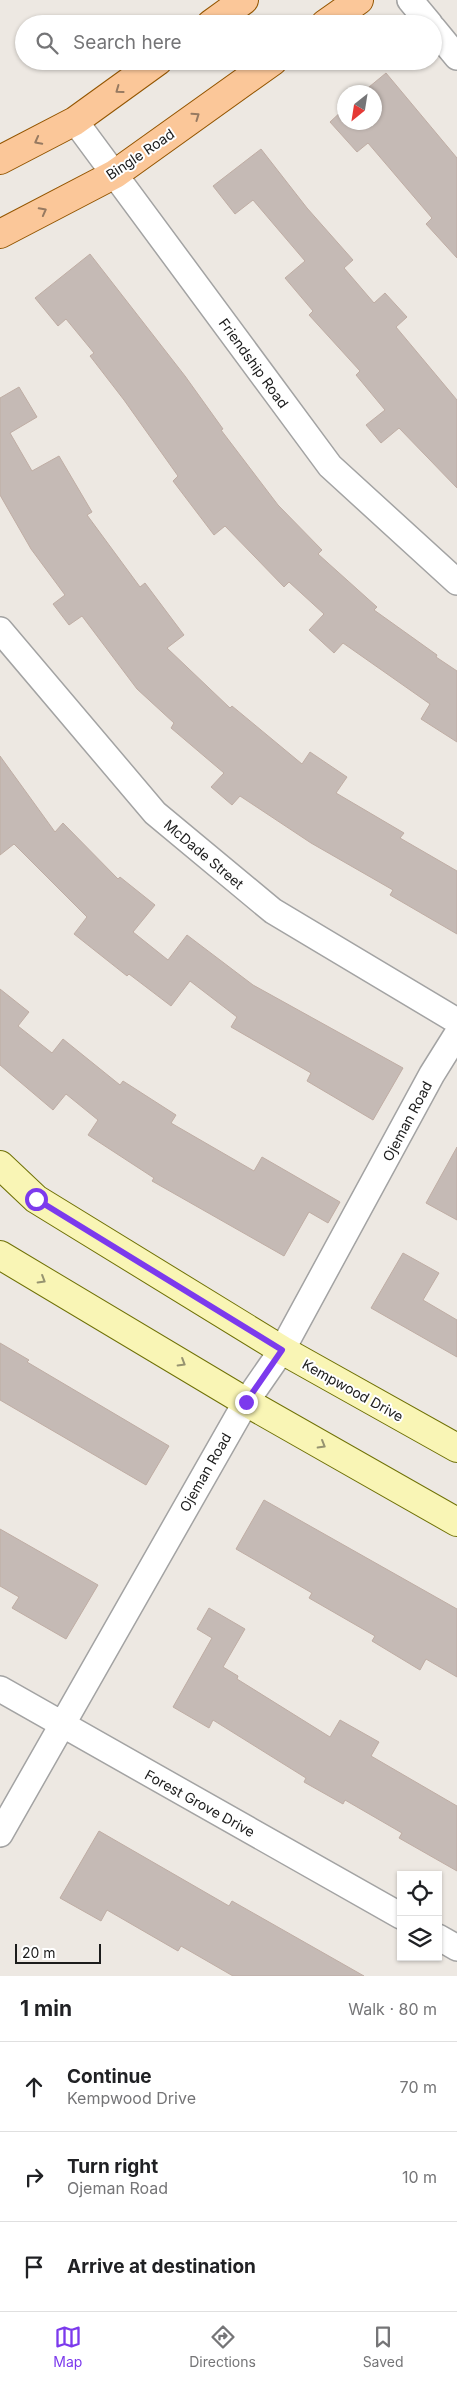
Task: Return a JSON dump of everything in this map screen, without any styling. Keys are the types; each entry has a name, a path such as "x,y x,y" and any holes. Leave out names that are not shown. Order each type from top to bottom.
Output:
{"main road":[{"path":"223,15 244,0"},
{"path":"338,15 359,0"},
{"path":"0,160 75,121 146,70"},
{"name":"Bingle Road","path":"0,234 114,174 260,70"},
{"name":"Kempwood Drive","path":"0,1165 36,1199 282,1350 457,1448"},
{"path":"0,1255 246,1402 457,1522"}],"street":[{"path":"410,0 422,15"},
{"path":"442,39 457,57"},
{"name":"Friendship Road","path":"75,121 330,466 457,582"},
{"name":"McDade Street","path":"0,630 155,812 273,910 457,1021"},
{"name":"Ojeman Road","path":"0,1834 60,1724 246,1402 282,1350 432,1074 457,1034"},
{"name":"Forest Grove Drive","path":"0,1689 397,1914"},
{"path":"442,1939 457,1948"}],"building":[{"path":"386,73 457,158 457,258 426,224 432,218 368,143 357,152 337,130 382,130 382,85 371,85"},
{"path":"337,116 337,130 330,122"},
{"path":"261,149 307,208 353,260 344,268 374,303 385,293 407,317 396,327 457,400 457,488 399,428 381,443 366,425 385,410 356,375 360,371 309,315 313,311 285,278 305,261 253,200 235,214 213,186"},
{"path":"90,254 185,376 223,429 221,430 278,505 322,550 318,554 377,607 374,610 457,671 457,742 421,719 430,704 343,643 334,653 309,630 324,614 289,582 284,587 225,526 214,535 173,481 178,476 90,356 94,353 66,319 58,326 35,298"},
{"path":"19,387 37,417 10,433 32,471 59,456 92,512 87,515 140,587 145,583 184,635 167,648 230,708 232,706 302,764 310,752 347,777 336,793 404,833 400,838 457,871 457,934 390,895 393,890 311,843 240,796 232,805 211,787 224,773 171,728 174,723 137,689 82,616 69,625 53,604 65,595 31,549 0,495 0,398"},
{"path":"0,756 55,832 63,823 118,879 120,877 155,905 133,932 168,960 187,935 253,985 403,1068 373,1120 307,1081 311,1073 231,1027 237,1017 190,981 171,1006 129,974 127,976 74,934 87,917 14,844 0,855"},
{"path":"0,989 29,1012 18,1026 52,1053 63,1039 120,1085 123,1081 176,1115 171,1123 254,1171 262,1157 340,1202 328,1223 309,1212 284,1256 152,1181 154,1178 88,1135 98,1120 66,1094 53,1110 0,1065"},
{"path":"457,1147 457,1220 426,1203"},
{"path":"403,1253 439,1273 423,1300 457,1320 457,1357 371,1308"},
{"path":"0,1343 29,1360 27,1362 169,1446 146,1485 0,1400"},
{"path":"264,1500 457,1609 457,1677 426,1659 420,1670 372,1641 375,1636 309,1598 312,1593 236,1549"},
{"path":"0,1529 98,1585 66,1639 12,1608 19,1597 0,1586"},
{"path":"209,1608 245,1629 223,1667 238,1676 237,1679 330,1737 340,1720 379,1742 371,1756 457,1806 457,1871 399,1838 402,1833 345,1800 343,1804 304,1782 306,1778 213,1720 209,1728 173,1707 212,1638 197,1629"},
{"path":"99,1831 229,1906 232,1901 364,1976 233,1976 181,1946 178,1951 107,1910 101,1921 60,1898"}],"route":[{"path":"36,1199 282,1350 246,1402"}]}
